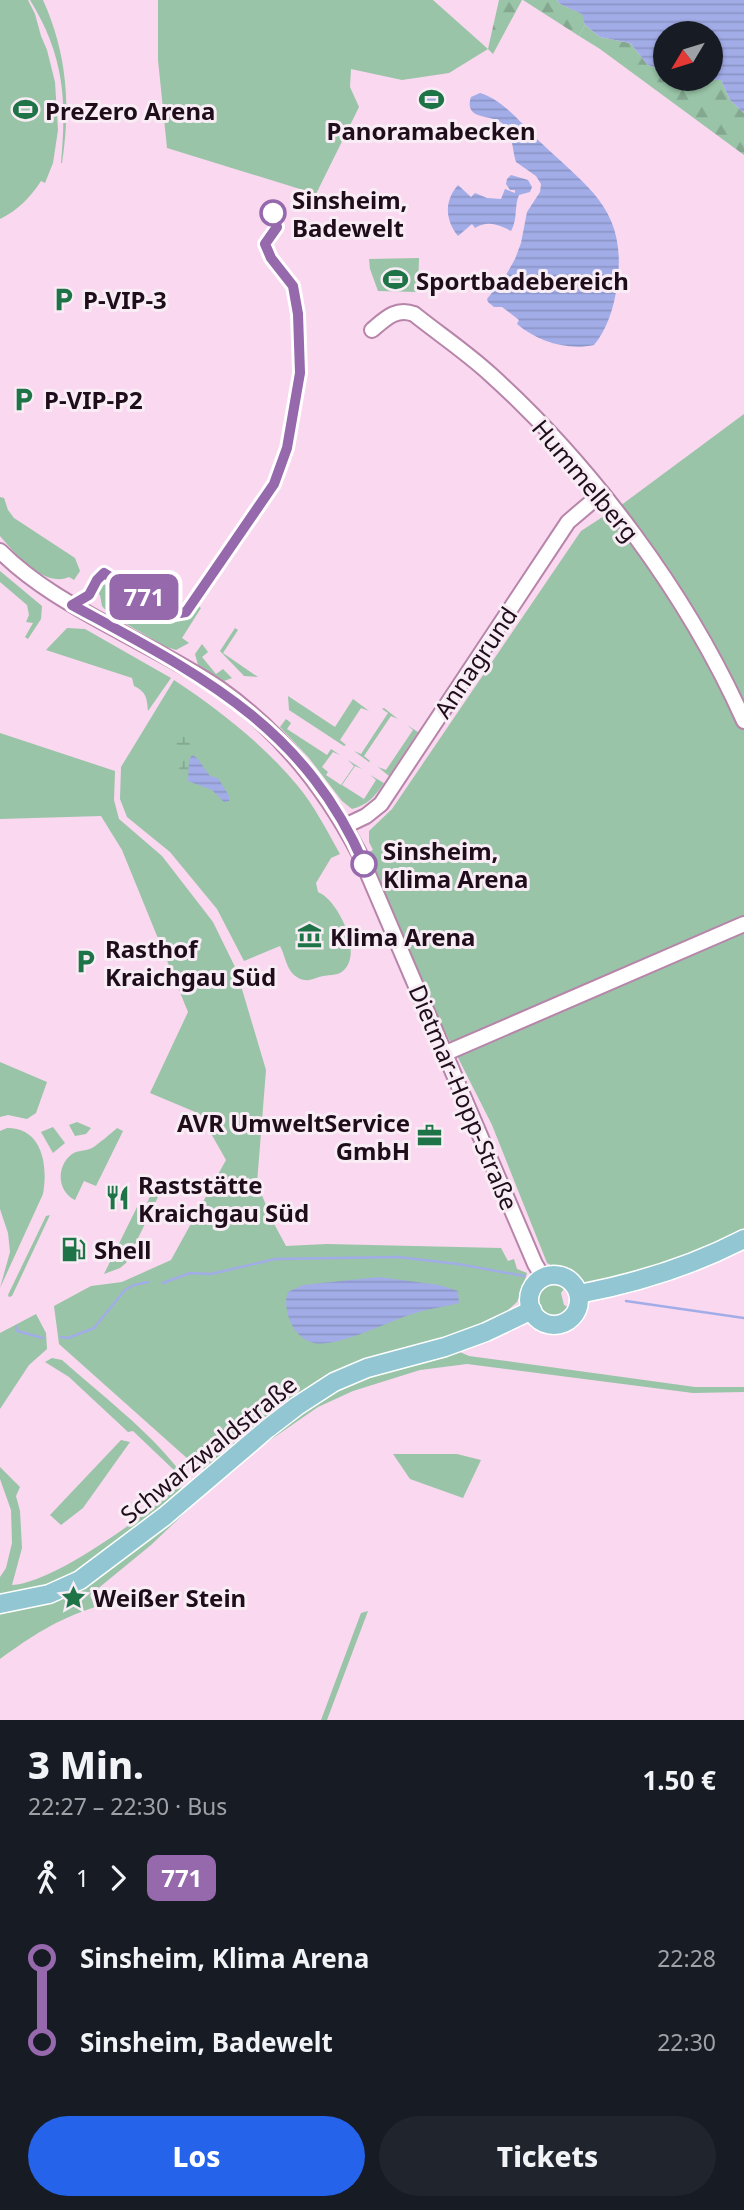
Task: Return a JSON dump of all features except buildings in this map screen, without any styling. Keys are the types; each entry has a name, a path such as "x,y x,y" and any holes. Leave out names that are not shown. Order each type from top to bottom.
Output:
{"main road":[{"path":"579,1294 656,1276 696,1262 744,1239"},
{"path":"556,1275 565,1278 575,1286 579,1294 576,1312 562,1324 544,1323 531,1310 531,1291 536,1283 544,1278 556,1275"},
{"name":"Schwarzwaldstraße","path":"0,1604 49,1594 80,1580 165,1516 267,1429 334,1382 367,1368 445,1347 486,1332 531,1310"}],"street":[{"name":"Hummelberg","path":"372,330 391,314 400,311 414,314 490,373 548,433 601,493 661,573 711,655 744,721"},
{"name":"Annagrund","path":"345,826 366,816 381,804 568,522 601,493"},
{"name":"Dietmar-Hopp-Straße","path":"0,551 42,587 219,688 273,733 307,770 345,826 359,853 535,1264 544,1278"},
{"path":"446,1053 744,924"}],"green space":[{"name":"PreZero Arena","path":"0,0 28,0 35,14 55,82 58,130 53,163 45,183 41,181 23,203 0,219"},
{"path":"30,0 43,0 62,60 66,121 62,163 61,78 50,40"},
{"path":"158,0 433,0 488,49 449,73 402,80 351,69 350,87 359,107 316,194 167,148 158,60"},
{"path":"499,0 522,0 493,54 488,49"},
{"path":"523,0 557,0 583,14 585,25 579,36"},
{"path":"585,25 600,37 600,49 579,36"},
{"path":"600,37 630,43 648,65 653,67 653,88 600,49"},
{"path":"723,84 730,100 744,113 744,155 657,91 723,91"},
{"name":"Sportbadebereich","path":"419,258 418,292 378,291 369,259"},
{"path":"744,414 744,1232 699,1255 635,1274 586,1284 547,1263 492,1125 442,1026 367,853 373,850 369,842 369,831 392,809 581,531 624,503"},
{"path":"0,497 4,498 14,518 75,558 80,571 74,580 69,577 50,578 40,574 6,543 0,536"},
{"path":"0,571 42,606 41,619 28,639 25,637 33,623 26,622 29,615 27,605 0,582"},
{"path":"103,585 120,586 148,606 168,615 178,616 198,606 201,608 182,638 189,643 176,650 166,647 109,614 102,606 100,595 95,592"},
{"path":"67,628 85,629 171,678 148,711 145,696 134,686 132,678 46,650"},
{"path":"235,628 238,630 223,653 258,677 244,676 220,651"},
{"path":"202,644 208,652 202,657 216,674 223,669 232,678 224,681 198,665 195,654"},
{"path":"174,680 255,741 303,793 325,827 340,854 331,858 316,883 318,892 333,905 346,927 351,951 349,962 341,972 309,980 300,979 289,969 280,946 244,961 217,909 170,852 127,817 120,799 121,767"},
{"path":"288,696 335,727 353,699 369,711 361,708 340,740 346,745 344,746 289,710"},
{"path":"382,709 398,719 391,716 364,756 369,762 354,751 361,754 388,713"},
{"path":"286,719 291,723 287,729 327,755 331,749 340,755 333,752 322,767 328,772 326,775 341,785 354,766 348,760 362,769 355,766 342,785 364,799 376,780 370,775 384,783 371,799 352,809 342,801 309,758 280,727"},
{"path":"407,725 418,732 389,776 378,767 386,770 413,730"},
{"path":"173,732 184,737 194,752 195,756 192,755 189,760 188,776 179,770 183,761 181,753 169,741"},
{"path":"0,733 115,771 114,800 119,819 162,856 213,922 236,969 266,1070 257,1183 286,1246 327,1244 501,1248 508,1261 514,1259 517,1269 527,1273 517,1302 507,1311 470,1333 360,1365 209,1469 198,1468 59,1344 54,1306 91,1286 122,1282 171,1260 226,1160 200,1114 150,1093 188,1012 122,850 101,816 0,819"},
{"path":"0,1062 47,1082 36,1113 27,1119 8,1115 0,1117"},
{"path":"77,1122 91,1128 86,1134 75,1136 69,1125"},
{"path":"53,1127 65,1143 53,1153 41,1132"},
{"path":"7,1128 29,1134 36,1142 45,1172 43,1194 0,1288 10,1252 8,1233 0,1209 0,1131"},
{"path":"117,1128 123,1131 96,1186 84,1181 75,1200 62,1185 63,1165 72,1154 92,1148"},
{"path":"156,1193 158,1197 126,1263 104,1274 137,1207 144,1210 151,1194"},
{"path":"50,1215 12,1296 9,1297 46,1216"},
{"path":"553,1281 566,1286 561,1293 564,1305 572,1309 563,1318 555,1320 543,1317 535,1301 541,1287"},
{"path":"36,1314 46,1333 47,1349 29,1365 0,1409 0,1333"},
{"path":"453,1349 469,1356 695,1387 744,1387 744,1392 693,1393 467,1364 420,1370 353,1391 318,1407 263,1445 215,1484 151,1545 90,1595 95,1607 45,1629 0,1659 0,1613 44,1601 270,1431 350,1380"},
{"path":"52,1358 62,1360 138,1426 179,1470 177,1473 133,1431 128,1432 69,1377 45,1362"},
{"path":"121,1440 130,1442 83,1508 61,1525 50,1515"},
{"path":"393,1454 457,1454 481,1460 463,1498 410,1479"},
{"path":"0,1467 20,1487 16,1496 20,1511 22,1548 12,1585 30,1581 76,1560 125,1528 182,1484 179,1496 77,1576 51,1586 0,1598 0,1577 6,1568 12,1543 11,1510 0,1479"},
{"path":"368,1611 327,1720 321,1720 361,1613"}],"water":[{"path":"557,0 744,0 744,113 730,100 723,84 723,21 653,21 653,67 648,65 630,43 600,37 585,25 582,14"},
{"name":"Panoramabecken","path":"434,88 441,92 429,111 421,106"},
{"path":"480,93 504,106 574,173 602,204 611,221 617,241 619,264 616,292 608,320 594,345 573,347 543,340 517,324 519,320 502,307 494,307 488,302 487,299 515,259 527,212 540,192 541,184 536,176 516,162 511,138 504,125 471,110 471,97"},
{"path":"511,175 528,180 532,187 530,192 519,195 511,231 493,224 475,228 472,224 458,236 451,224 448,204 458,185 471,197 475,193 487,198 501,199 505,189 515,193 515,190 510,190 506,184"},
{"path":"192,755 210,776 218,778 229,796 229,801 224,802 212,790 188,781 189,760"},
{"path":"379,1277 439,1285 458,1291 459,1303 418,1312 349,1338 324,1343 314,1343 300,1336 288,1316 288,1292 303,1285"}],"waterway":[{"path":"163,1283 190,1273 211,1274 275,1259 398,1257 524,1276"},
{"path":"61,1337 68,1338 94,1328 125,1290 148,1282"},
{"path":"626,1301 744,1318"},
{"path":"16,1327 17,1331 43,1338"}],"bus line":[{"name":"771","path":"273,213 277,224 276,232 265,244 271,258 293,286 300,345 296,400 287,448 274,484 186,612 174,614 166,611 104,573 100,575 89,595 72,605 181,664 219,688 273,733 328,798 364,864"}],"place":[{"name":"Panoramabecken","path":"431,99"},
{"name":"PreZero Arena","path":"25,110"},
{"name":"Sinsheim, Badewelt","path":"273,213"},
{"name":"Sportbadebereich","path":"396,280"},
{"name":"P-VIP-3","path":"63,299"},
{"name":"P-VIP-P2","path":"24,399"},
{"name":"Sinsheim, Klima Arena","path":"364,864"},
{"name":"Klima Arena","path":"310,936"},
{"name":"Rasthof Kraichgau Süd","path":"85,962"},
{"name":"AVR UmweltService GmbH","path":"430,1136"},
{"name":"Raststätte Kraichgau Süd","path":"118,1198"},
{"name":"Shell","path":"74,1249"},
{"name":"Weißer Stein","path":"73,1597"}]}
